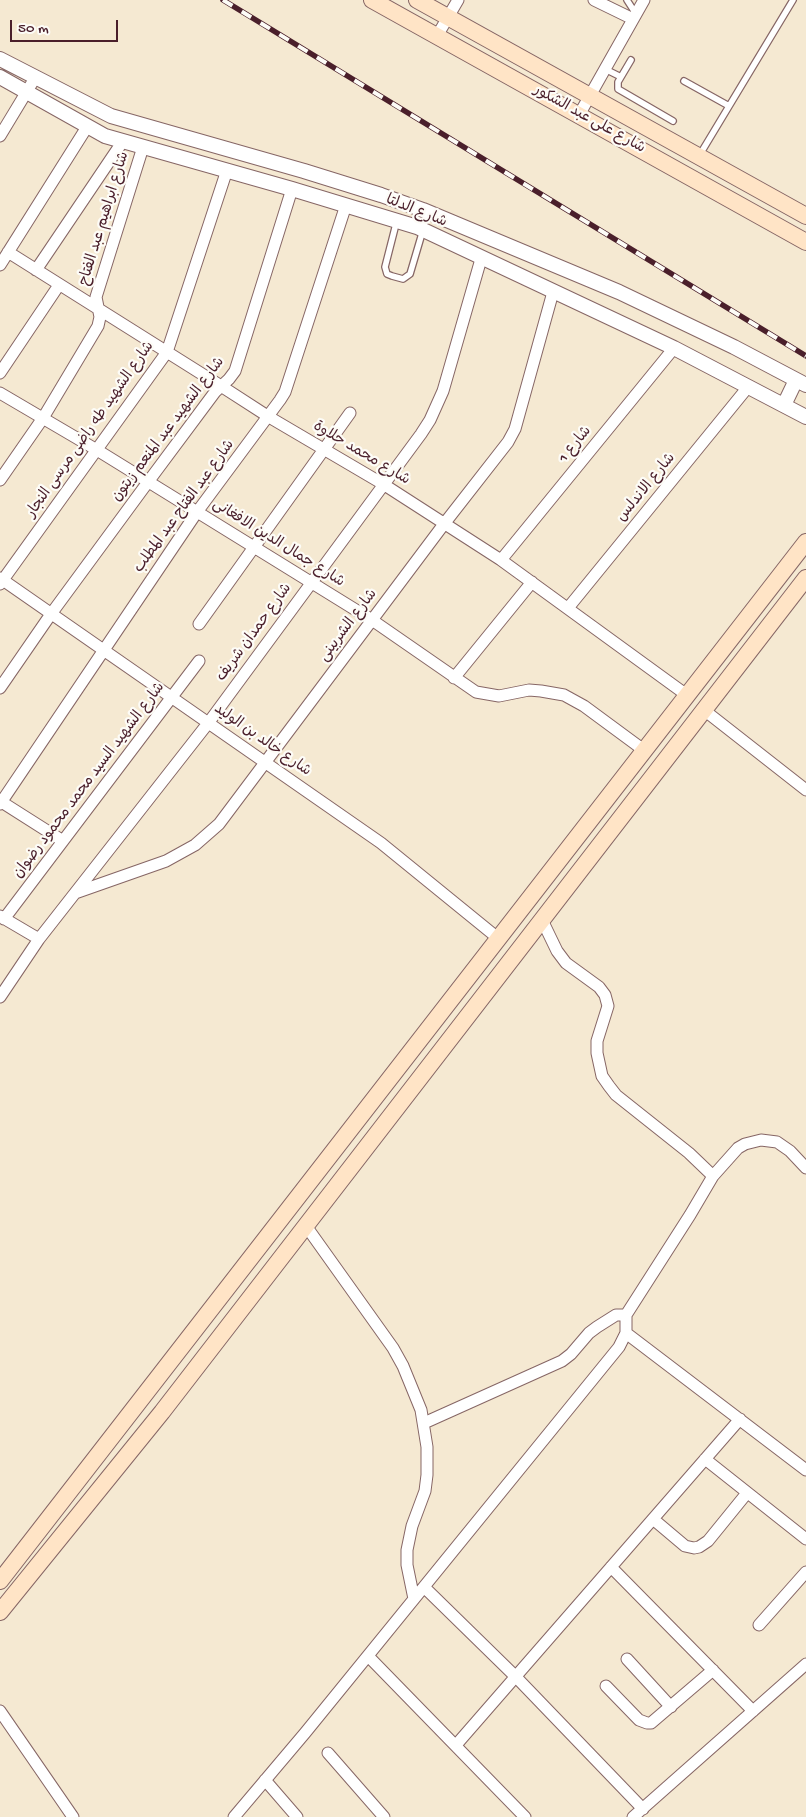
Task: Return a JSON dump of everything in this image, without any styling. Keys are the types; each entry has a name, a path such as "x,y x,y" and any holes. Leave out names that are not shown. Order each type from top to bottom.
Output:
{"main road":[{"name":"شارع على عبد الشكور","path":"372,0 806,242"},
{"name":"شارع على عبد الشكور","path":"417,0 806,216"},
{"path":"0,1581 806,542"},
{"path":"0,1612 162,1412 806,578"},
{"path":"542,883 560,896"}],"street":[{"path":"438,36 458,0"},
{"path":"594,0 635,17"},
{"path":"579,115 644,0"},
{"name":"شارع الدلتا","path":"0,59 116,118 304,171 423,210 619,292 734,347 801,383"},
{"name":"شارع الدلتا","path":"0,77 105,136 292,188 397,220 420,229 674,348 806,417"},
{"path":"0,136 35,78"},
{"path":"0,265 87,127"},
{"path":"36,270 122,141"},
{"name":"شارع ابراهيم عبد الفتاح","path":"0,480 43,418 98,326 100,317 96,297 143,147"},
{"name":"شارع الشهيد طه راضى مرسى النجار","path":"1,581 167,352 227,170"},
{"name":"شارع الشهيد عبد المنعم زيتون","path":"0,688 51,614 148,482 221,386 235,371 292,188"},
{"path":"397,220 402,202"},
{"name":"شارع عبد الفتاح عبد المطلب","path":"0,803 197,512 269,418 285,392 346,205"},
{"path":"420,229 423,210"},
{"path":"476,256 477,233"},
{"name":"شارع محمد حلاوة","path":"8,252 269,418 383,484 501,560 688,696"},
{"name":"شارع حمدان شريف","path":"0,997 39,939 209,722 421,434 443,391 476,256"},
{"path":"0,373 59,285"},
{"name":"شارع الشربينى","path":"74,894 166,861 195,845 219,824 512,436 553,292"},
{"name":"شارع 1","path":"501,560 674,348"},
{"path":"784,405 801,383"},
{"name":"شارع الاندلس","path":"568,608 748,387"},
{"name":"شارع جمال الدين الافغانى","path":"0,393 97,450 372,620 476,692 499,696 529,690 541,690 564,695 584,706 645,751"},
{"path":"199,624 350,413"},
{"name":"شارع خالد بن الوليد","path":"1,581 209,722 381,843 499,939"},
{"path":"454,678 532,582"},
{"name":"شارع الشهيد السيد محمد محمود رضوان","path":"2,917 63,841 200,661"},
{"path":"704,710 805,787"},
{"path":"0,803 63,841"},
{"path":"2,917 39,939"},
{"path":"542,920 557,951 566,963 599,987 605,995 608,1006 597,1041 597,1052 598,1064 608,1086 616,1095 710,1172"},
{"path":"234,1817 368,1656 619,1347 626,1333 626,1315 690,1215 710,1172 738,1148 761,1140 769,1140 784,1146 806,1168"},
{"path":"306,1226 396,1354 417,1397 424,1424 428,1453 424,1491 412,1526 407,1550 407,1565 414,1599"},
{"path":"424,1424 562,1361 597,1327 616,1314 626,1315"},
{"path":"626,1333 806,1470"},
{"path":"456,1745 740,1419"},
{"path":"705,1459 806,1539"},
{"path":"652,1519 685,1546 699,1547 708,1541 747,1493"},
{"path":"611,1567 753,1711"},
{"path":"759,1625 806,1572"},
{"path":"424,1587 516,1676 644,1809"},
{"path":"368,1656 526,1817"},
{"path":"627,1659 671,1707"},
{"path":"633,1817 806,1664"},
{"path":"606,1686 636,1718 642,1722 651,1723 656,1721 712,1670"},
{"path":"0,1712 73,1817"},
{"path":"328,1753 384,1817"},
{"path":"265,1780 297,1817"}],"lane":[{"path":"627,0 635,17"},
{"path":"698,157 793,0"},
{"path":"631,60 617,87 620,91 674,121"},
{"path":"605,68 621,77"},
{"path":"684,81 729,106"},
{"path":"397,220 385,267 387,274 392,276 403,279 410,274 420,229"}],"railway":[{"path":"223,0 806,356"}]}
